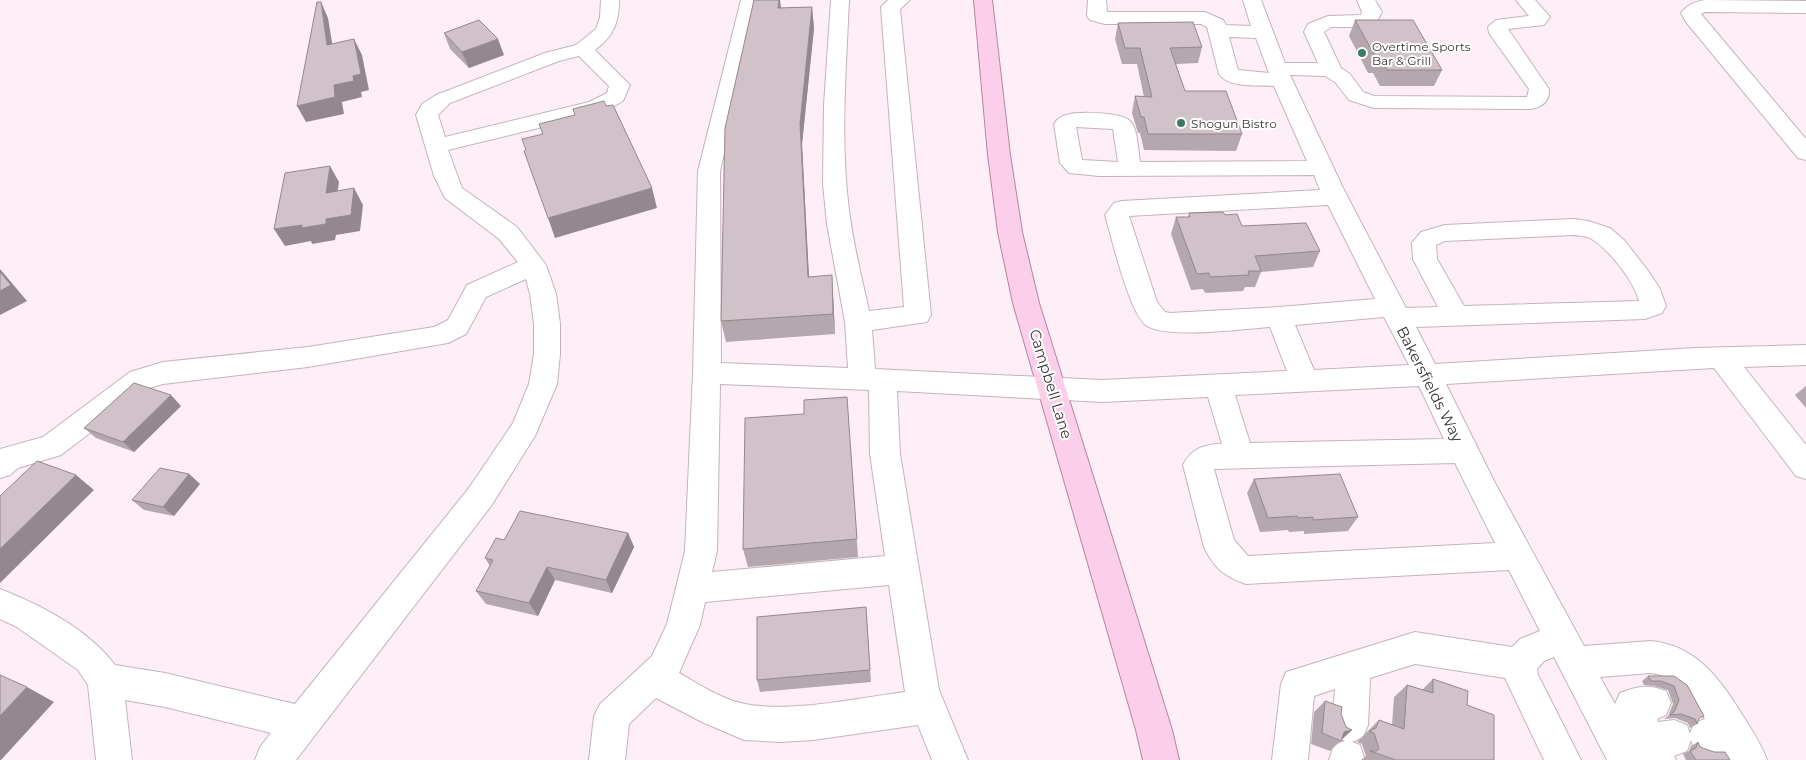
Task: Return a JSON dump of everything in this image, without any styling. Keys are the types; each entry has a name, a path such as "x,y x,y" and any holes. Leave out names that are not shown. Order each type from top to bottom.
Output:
{"main road":[{"name":"Campbell Lane","path":"982,0 999,155 1010,232 1026,303 1154,730 1161,760"}],"street":[{"path":"273,760 480,497 525,428 543,384 547,354 547,324 543,294 534,265 508,233 453,193 445,176 427,116 430,109 443,99 552,57 584,49 608,30 610,0"},
{"path":"607,760 612,716 664,668 683,625 701,551 709,171 750,0"},
{"path":"840,0 835,85 834,166 838,211 858,322 873,379 922,690 950,760"},
{"path":"858,322 918,315 890,7 901,0"},
{"path":"1097,0 1097,16 1105,18 1205,18 1216,24 1229,74 1237,77 1333,72"},
{"name":"Bakersfields Way","path":"1252,0 1262,32 1280,75 1335,197 1427,374 1518,556 1569,650 1685,747"},
{"path":"1366,0 1372,12 1369,19 1361,21 1328,21 1315,28 1314,32 1333,72 1341,77 1347,84 1350,92 1356,97 1364,100 1531,103 1537,100 1540,95 1539,89 1499,33 1498,27 1512,23 1537,21 1540,17 1524,0"},
{"path":"1806,7 1705,6 1698,7 1691,13 1696,22 1806,153"},
{"path":"1218,31 1262,32"},
{"path":"437,146 596,107 616,97 620,85 584,49"},
{"path":"1130,169 1322,168"},
{"path":"1335,197 1122,209 1117,215 1145,305 1156,320 1170,323 1394,313 1456,316 1640,310 1653,306 1653,299 1649,289 1615,246 1602,234 1588,229 1554,228 1444,233 1424,240 1422,248 1425,259 1456,316"},
{"path":"3,457 52,447 140,380 163,373 308,357 439,336 457,327 476,291 534,265"},
{"path":"1279,317 1304,380"},
{"path":"706,373 1052,387 1102,391 1806,355"},
{"path":"1721,358 1806,467"},
{"path":"1218,385 1240,456"},
{"path":"1464,451 1209,456 1198,465 1220,547 1235,565 1246,570 1518,556"},
{"path":"692,589 903,569"},
{"path":"0,604 29,616 90,659 105,680 114,760"},
{"path":"1290,760 1298,684 1414,648 1520,664"},
{"path":"1563,760 1522,679 1520,664 1532,650 1569,650 1660,658 1680,665 1698,682 1685,701 1685,747"},
{"path":"1348,748 1354,666"},
{"path":"653,678 714,710 744,722 780,724 813,722 929,706"},
{"path":"105,680 165,690 301,723"},
{"path":"1685,701 1632,705 1685,747"}],"building":[{"path":"754,0 779,0 778,8 812,7 800,124 808,277 832,275 833,314 721,321 725,128"},
{"path":"317,2 321,2 327,45 354,39 361,74 353,76 354,81 334,85 335,97 297,106"},
{"path":"479,20 498,39 462,52 444,33"},
{"path":"1355,20 1413,20 1442,70 1387,70 1380,56 1375,56"},
{"path":"1193,22 1202,47 1170,48 1185,91 1226,91 1242,134 1148,134 1144,117 1141,117 1135,96 1152,97 1140,48 1125,48 1118,23"},
{"path":"604,101 606,106 613,105 652,188 548,218 524,151 526,150 522,139 543,134 539,124 575,115 573,109"},
{"path":"330,166 326,193 354,188 351,215 326,219 326,224 302,228 302,225 274,229 285,173"},
{"path":"1223,212 1225,215 1237,214 1242,226 1306,223 1320,251 1255,256 1261,271 1248,271 1249,275 1210,277 1209,273 1197,274 1176,217 1190,217 1189,213"},
{"path":"0,272 11,285 0,291"},
{"path":"134,383 171,395 123,442 84,428"},
{"path":"847,397 857,539 743,549 745,418 804,414 804,400"},
{"path":"37,461 76,475 0,549 0,496"},
{"path":"160,468 189,474 163,507 132,500"},
{"path":"1340,474 1358,517 1313,520 1313,517 1298,518 1297,516 1268,518 1254,479"},
{"path":"520,511 628,533 606,580 547,567 529,603 476,591 493,560 485,558 496,538 504,540"},
{"path":"866,607 870,670 757,680 757,617"},
{"path":"0,675 27,687 0,716"},
{"path":"1648,676 1674,676 1687,685 1704,716 1699,718 1697,724 1695,719 1681,714 1670,715 1674,712 1679,700 1674,686 1661,681 1651,681"},
{"path":"1433,679 1468,691 1467,705 1494,715 1494,760 1396,760 1370,751 1377,751 1379,749 1374,733 1369,731 1376,728 1379,720 1404,729 1407,685 1433,693"},
{"path":"1325,701 1342,707 1341,714 1346,727 1352,730 1344,732 1341,741 1322,733"},
{"path":"1698,742 1700,747 1714,752 1725,752 1730,760 1696,760 1690,751 1696,748"}],"place":[{"name":"Overtime Sports Bar & Grill","path":"1362,53"},
{"name":"Shogun Bistro","path":"1181,123"}]}
